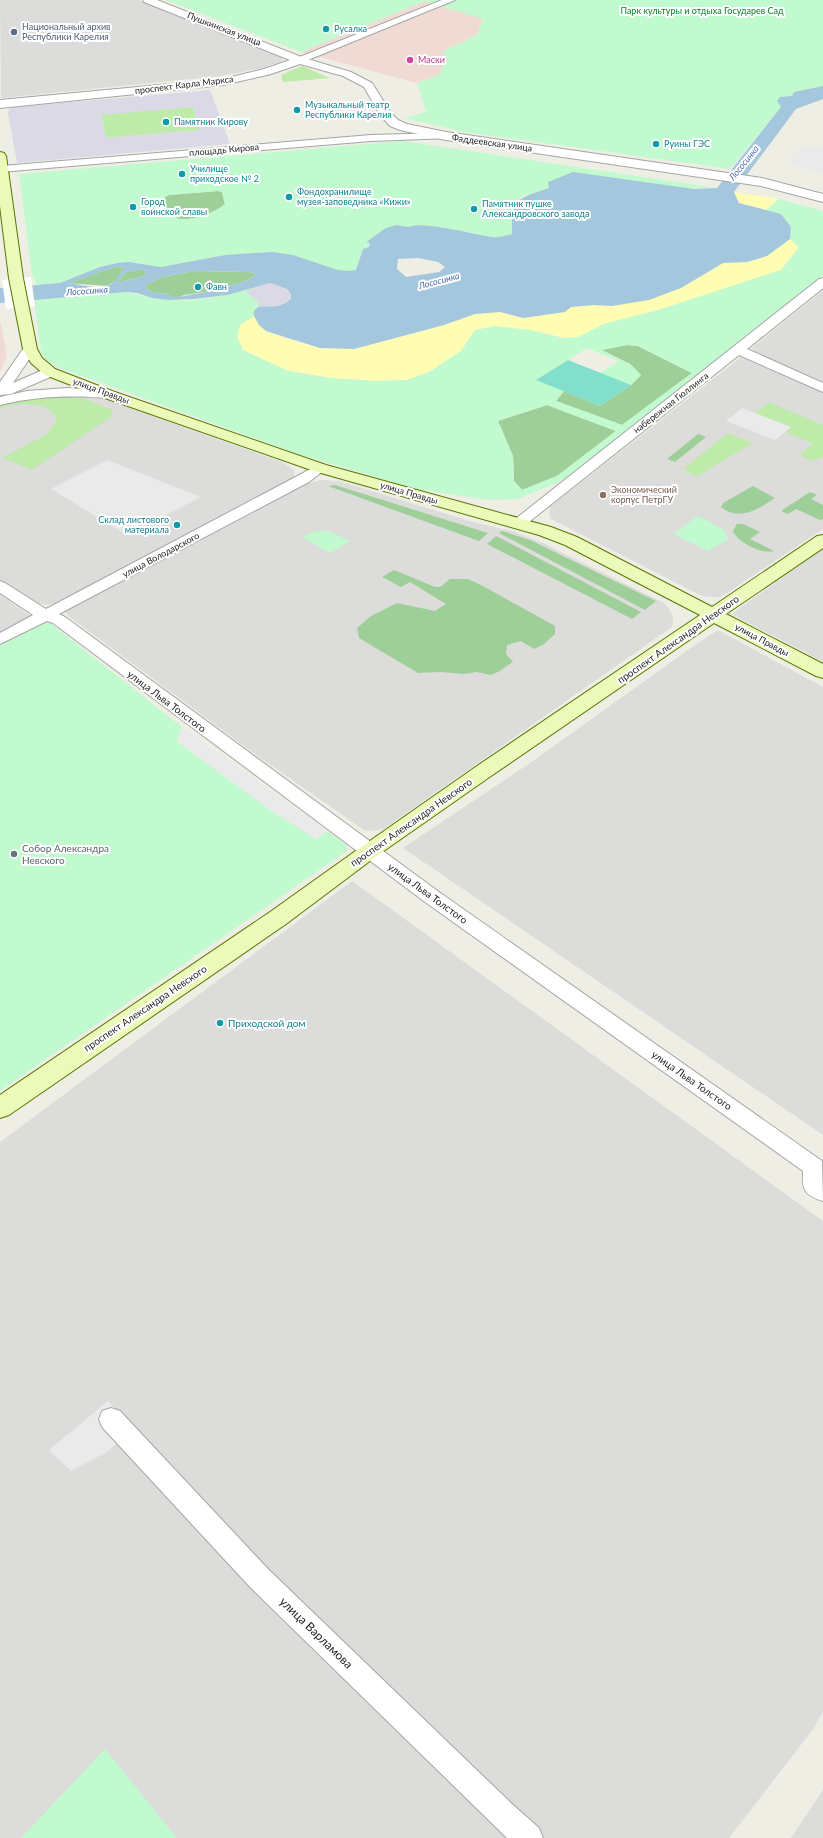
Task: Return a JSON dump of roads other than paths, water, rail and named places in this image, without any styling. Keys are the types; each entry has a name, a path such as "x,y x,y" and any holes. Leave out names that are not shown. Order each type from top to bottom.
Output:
{"main road":[{"name":"улица Правды","path":"0,156 16,278 30,349 36,360 53,373 108,394 320,468 519,523 571,541 823,672"},
{"name":"проспект Александра Невского","path":"0,1108 278,918 371,850 484,771 823,540"}],"street":[{"name":"Пушкинская улица","path":"148,0 300,60"},
{"name":"проспект Карла Маркса","path":"0,104 223,82 267,72 450,0"},
{"name":"Фаддеевская улица","path":"300,60 347,74 368,85 386,115 394,122 404,127 446,136 762,182 823,198"},
{"name":"площадь Кирова","path":"2,169 372,138 446,136"},
{"name":"набережная Гюллинга","path":"519,523 823,282"},
{"path":"3,395 14,373 30,349"},
{"path":"739,350 823,388"},
{"path":"3,395 53,373"},
{"path":"3,395 68,392 108,394"},
{"name":"улица Володарского","path":"0,639 290,486 320,468"},
{"name":"улица Льва Толстого","path":"0,586 35,610 48,614 59,620 280,785 371,850 432,897 819,1163 813,1185 823,1192"},
{"name":"улица Варламова","path":"111,1419 259,1578 502,1814 529,1838"}],"water":[{"name":"Лососинка","path":"823,86 823,99 796,109 734,192 739,203 781,214 791,227 790,239 767,256 747,262 723,263 681,288 649,300 612,306 594,305 571,307 565,312 523,318 500,312 475,314 444,325 354,349 320,348 266,331 259,325 254,316 254,311 258,307 279,306 291,299 291,294 287,289 270,283 227,295 194,299 169,300 126,292 0,303 0,288 60,283 100,267 117,263 129,262 161,267 225,255 273,252 293,255 338,270 356,270 363,249 369,247 370,243 366,242 386,228 396,225 409,227 415,225 425,225 495,237 512,234 513,213 518,202 523,198 549,188 548,182 573,172 694,189 717,188 781,107 777,101 780,97 792,96 794,92","holes":["418,258 438,262 445,267 439,272 406,277 397,269 398,259","118,266 124,267 115,281 106,286 94,287 69,283","136,270 144,270 146,272 144,276 117,283 126,272","194,271 249,272 256,275 244,282 179,297 172,297 167,294 155,293 147,290 146,285 162,277"]}],"place":[{"name":"Русалка","path":"326,29"},
{"name":"Национальный архив Республики Карелия","path":"14,32"},
{"name":"Маски","path":"410,60"},
{"name":"Музыкальный театр Республики Карелия","path":"297,110"},
{"name":"Памятник Кирову","path":"166,122"},
{"name":"Руины ГЭС","path":"656,144"},
{"name":"Училище приходское № 2","path":"182,174"},
{"name":"Фондохранилище музея-заповедника «Кижи»","path":"289,197"},
{"name":"Город воинской славы","path":"133,207"},
{"name":"Памятник пушке Александровского завода","path":"474,209"},
{"name":"Фавн","path":"198,287"},
{"name":"Экономический корпус ПетрГУ","path":"603,495"},
{"name":"Склад листового материала","path":"177,525"},
{"name":"Собор Александра Невского","path":"14,854"},
{"name":"Приходской дом","path":"220,1023"}],"park label":[{"name":"Парк культуры и отдыха Государев Сад","path":"702,11"}]}
